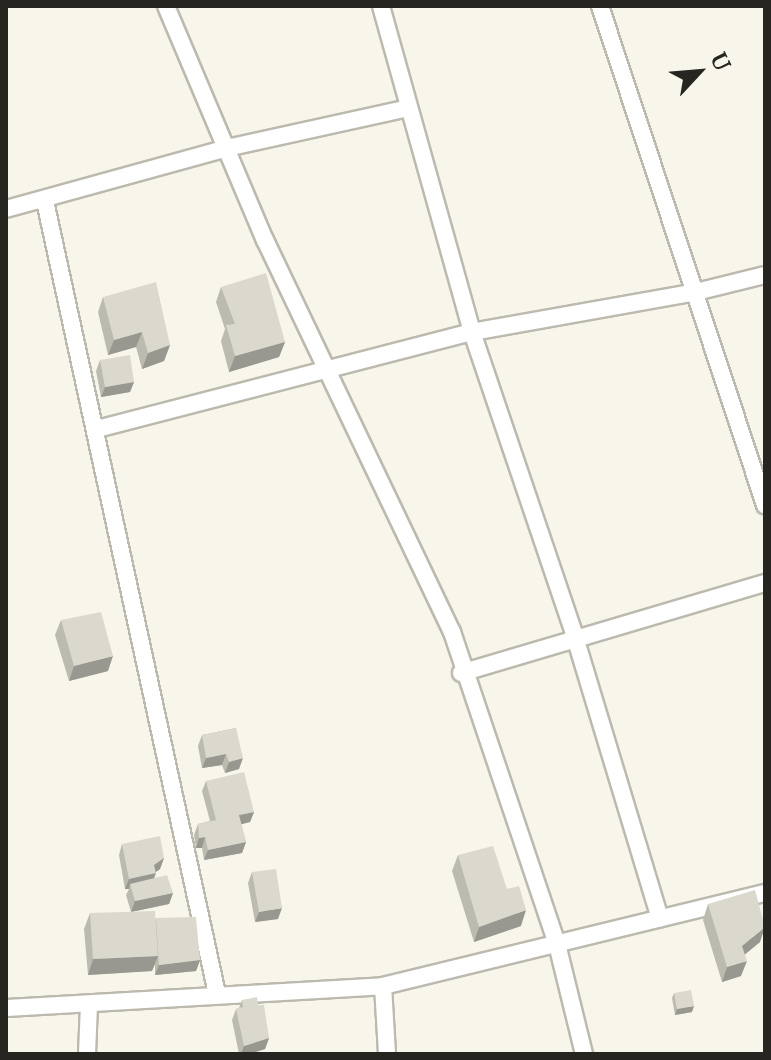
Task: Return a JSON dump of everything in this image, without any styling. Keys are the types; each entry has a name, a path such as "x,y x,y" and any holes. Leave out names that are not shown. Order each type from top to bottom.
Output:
{"street":[{"path":"166,6 225,149 425,572 464,672 557,944 584,1054"},
{"path":"381,6 472,332 575,637 660,918"},
{"path":"600,6 692,293 765,505"},
{"path":"6,209 45,201 225,149 409,108"},
{"path":"45,201 97,429 217,994"},
{"path":"97,429 327,367 472,332 692,293 765,275"},
{"path":"464,672 765,583"},
{"path":"6,1008 383,986 765,893"},
{"path":"383,986 387,1054"},
{"path":"87,1054 89,1005"}],"building":[{"path":"266,273 285,342 235,356 226,325 235,324 221,287"},
{"path":"156,282 170,345 148,353 142,332 114,340 103,297"},
{"path":"130,355 134,382 105,387 100,360"},
{"path":"101,612 113,656 74,666 61,620"},
{"path":"236,728 243,758 229,762 226,754 206,758 202,735"},
{"path":"244,772 254,812 239,815 246,842 208,850 205,837 199,838 198,824 216,820 206,781"},
{"path":"160,836 164,858 154,865 156,873 129,879 122,844"},
{"path":"493,846 507,889 519,886 526,910 479,927 458,855"},
{"path":"276,869 282,908 259,912 252,872"},
{"path":"167,875 173,893 135,901 130,884"},
{"path":"755,890 765,927 742,946 747,961 727,967 708,904"},
{"path":"155,911 158,956 93,959 90,913"},
{"path":"196,917 200,960 159,965 156,918"},
{"path":"691,990 694,1006 677,1009 674,993"},
{"path":"257,997 258,1005 264,1005 269,1038 244,1046 236,1009 243,1007 242,1000"}]}
